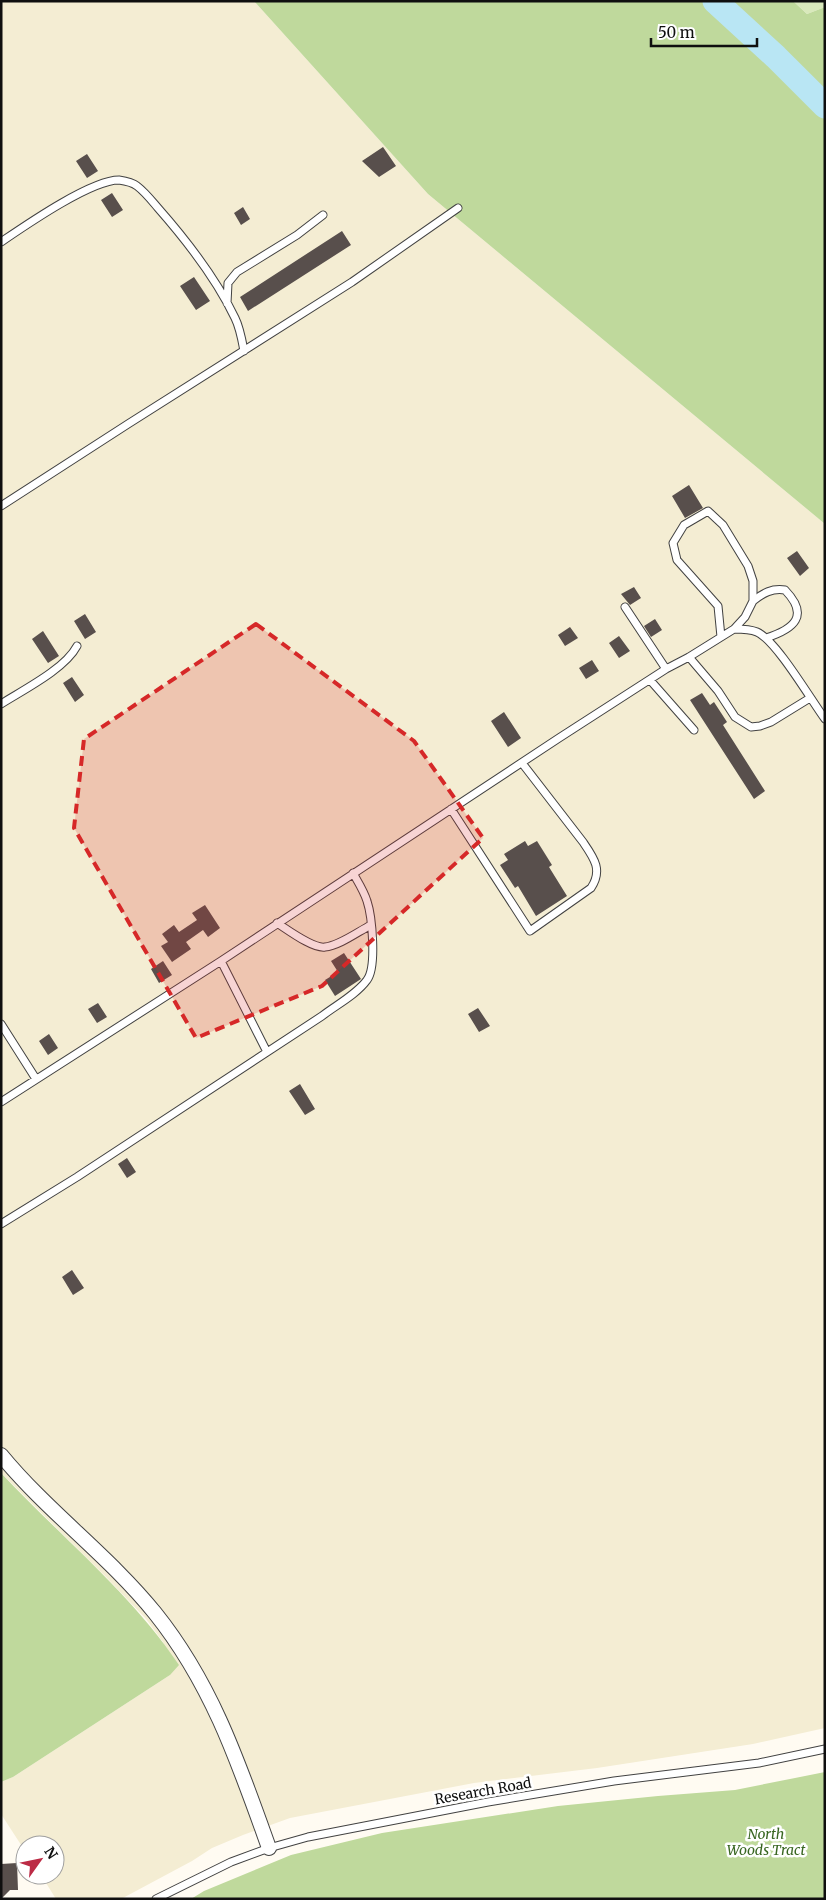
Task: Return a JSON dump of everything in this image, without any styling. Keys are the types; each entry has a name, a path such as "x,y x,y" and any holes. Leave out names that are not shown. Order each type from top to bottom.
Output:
{"street":[{"path":"1,1455 31,1488 114,1568 154,1611 172,1634 205,1689 230,1739 269,1848"}],"lane":[{"path":"1,242 66,201 98,185 116,180 127,181 137,186 168,219 204,267 236,320 244,351"},
{"path":"1,506 352,282 458,208"},
{"path":"227,304 227,290 231,277 243,267 312,225 323,215"},
{"path":"1,1102 221,961 650,680 689,657 734,629 745,617 753,601 753,580 748,566 723,525 708,511 684,525 673,544 677,560 718,606 721,637"},
{"path":"753,601 764,593 779,589 785,590 796,604 798,610 796,620 791,626 783,632 766,638"},
{"path":"624,607 666,670"},
{"path":"734,629 758,632 766,638 790,666 825,719"},
{"path":"1,704 72,656 77,646"},
{"path":"689,657 718,691 735,717 750,727 771,722 810,698"},
{"path":"650,680 694,730"},
{"path":"451,809 530,931 591,888 597,879 597,870 591,854 583,842 522,763"},
{"path":"1,1224 77,1177 322,1016 358,989 368,979 372,968 371,925 367,899 353,873"},
{"path":"277,923 314,945 325,948 371,925"},
{"path":"221,961 267,1052"},
{"path":"1,1024 36,1079"},
{"name":"Research Road","path":"156,1899 232,1862 269,1848 308,1837 488,1802 614,1781 759,1763 825,1749"}],"highlighted area":[{"path":"256,624 414,741 483,838 322,986 196,1038 74,828 84,739"}],"shaded area":[{"path":"1,1 254,1 428,194 825,524 825,1728 753,1744 597,1768 474,1783 290,1818 212,1848 192,1861 121,1899 56,1899 47,1885 65,1885 65,1835 15,1836 1,1814 1,1782 13,1777 170,1675 163,1642 146,1619 1,1473"}],"green space":[{"path":"254,1 793,1 807,14 825,7 825,524 428,194"},
{"path":"793,1 825,1 825,7 807,14"},
{"path":"1,1473 117,1589 160,1638 179,1665 170,1675 13,1777 1,1782"},
{"name":"North Woods Tract","path":"825,1772 825,1899 191,1899 204,1891 291,1855 382,1833 558,1806 735,1790"}],"building":[{"path":"383,147 396,166 379,177 362,161"},
{"path":"87,154 98,171 87,178 76,161"},
{"path":"112,193 123,210 112,217 101,200"},
{"path":"243,207 250,219 241,225 234,213"},
{"path":"342,231 351,245 248,311 240,297"},
{"path":"194,277 210,301 196,310 180,286"},
{"path":"689,485 703,508 685,518 672,496"},
{"path":"797,551 809,568 800,576 787,558"},
{"path":"634,587 641,598 630,605 621,594"},
{"path":"85,614 96,632 85,639 74,621"},
{"path":"655,619 662,630 651,637 644,626"},
{"path":"570,627 578,638 565,646 558,635"},
{"path":"43,631 59,656 48,663 32,639"},
{"path":"619,636 630,651 619,658 609,643"},
{"path":"592,660 599,671 586,679 579,668"},
{"path":"72,677 84,695 75,702 63,683"},
{"path":"702,693 710,705 714,702 727,722 723,725 765,791 754,799 690,700"},
{"path":"504,712 521,738 508,747 491,721"},
{"path":"525,841 528,846 537,841 552,865 549,867 567,896 536,916 518,886 515,888 500,865 508,860 504,854"},
{"path":"205,905 220,928 208,937 203,930 186,942 191,949 172,962 161,946 168,942 162,934 174,925 179,932 197,920 192,913"},
{"path":"344,953 361,979 335,996 325,980 338,972 331,961"},
{"path":"163,961 172,975 159,983 151,969"},
{"path":"98,1003 107,1017 97,1023 88,1009"},
{"path":"478,1008 490,1026 479,1032 468,1014"},
{"path":"49,1034 58,1048 48,1055 39,1041"},
{"path":"300,1084 315,1109 305,1115 289,1091"},
{"path":"127,1158 136,1172 127,1178 118,1164"},
{"path":"72,1270 84,1288 73,1295 62,1277"},
{"path":"15,1863 15,1885 18,1885 18,1890 10,1890 1,1899 1,1864"}],"waterway":[{"path":"715,1 776,57 825,106"}]}
